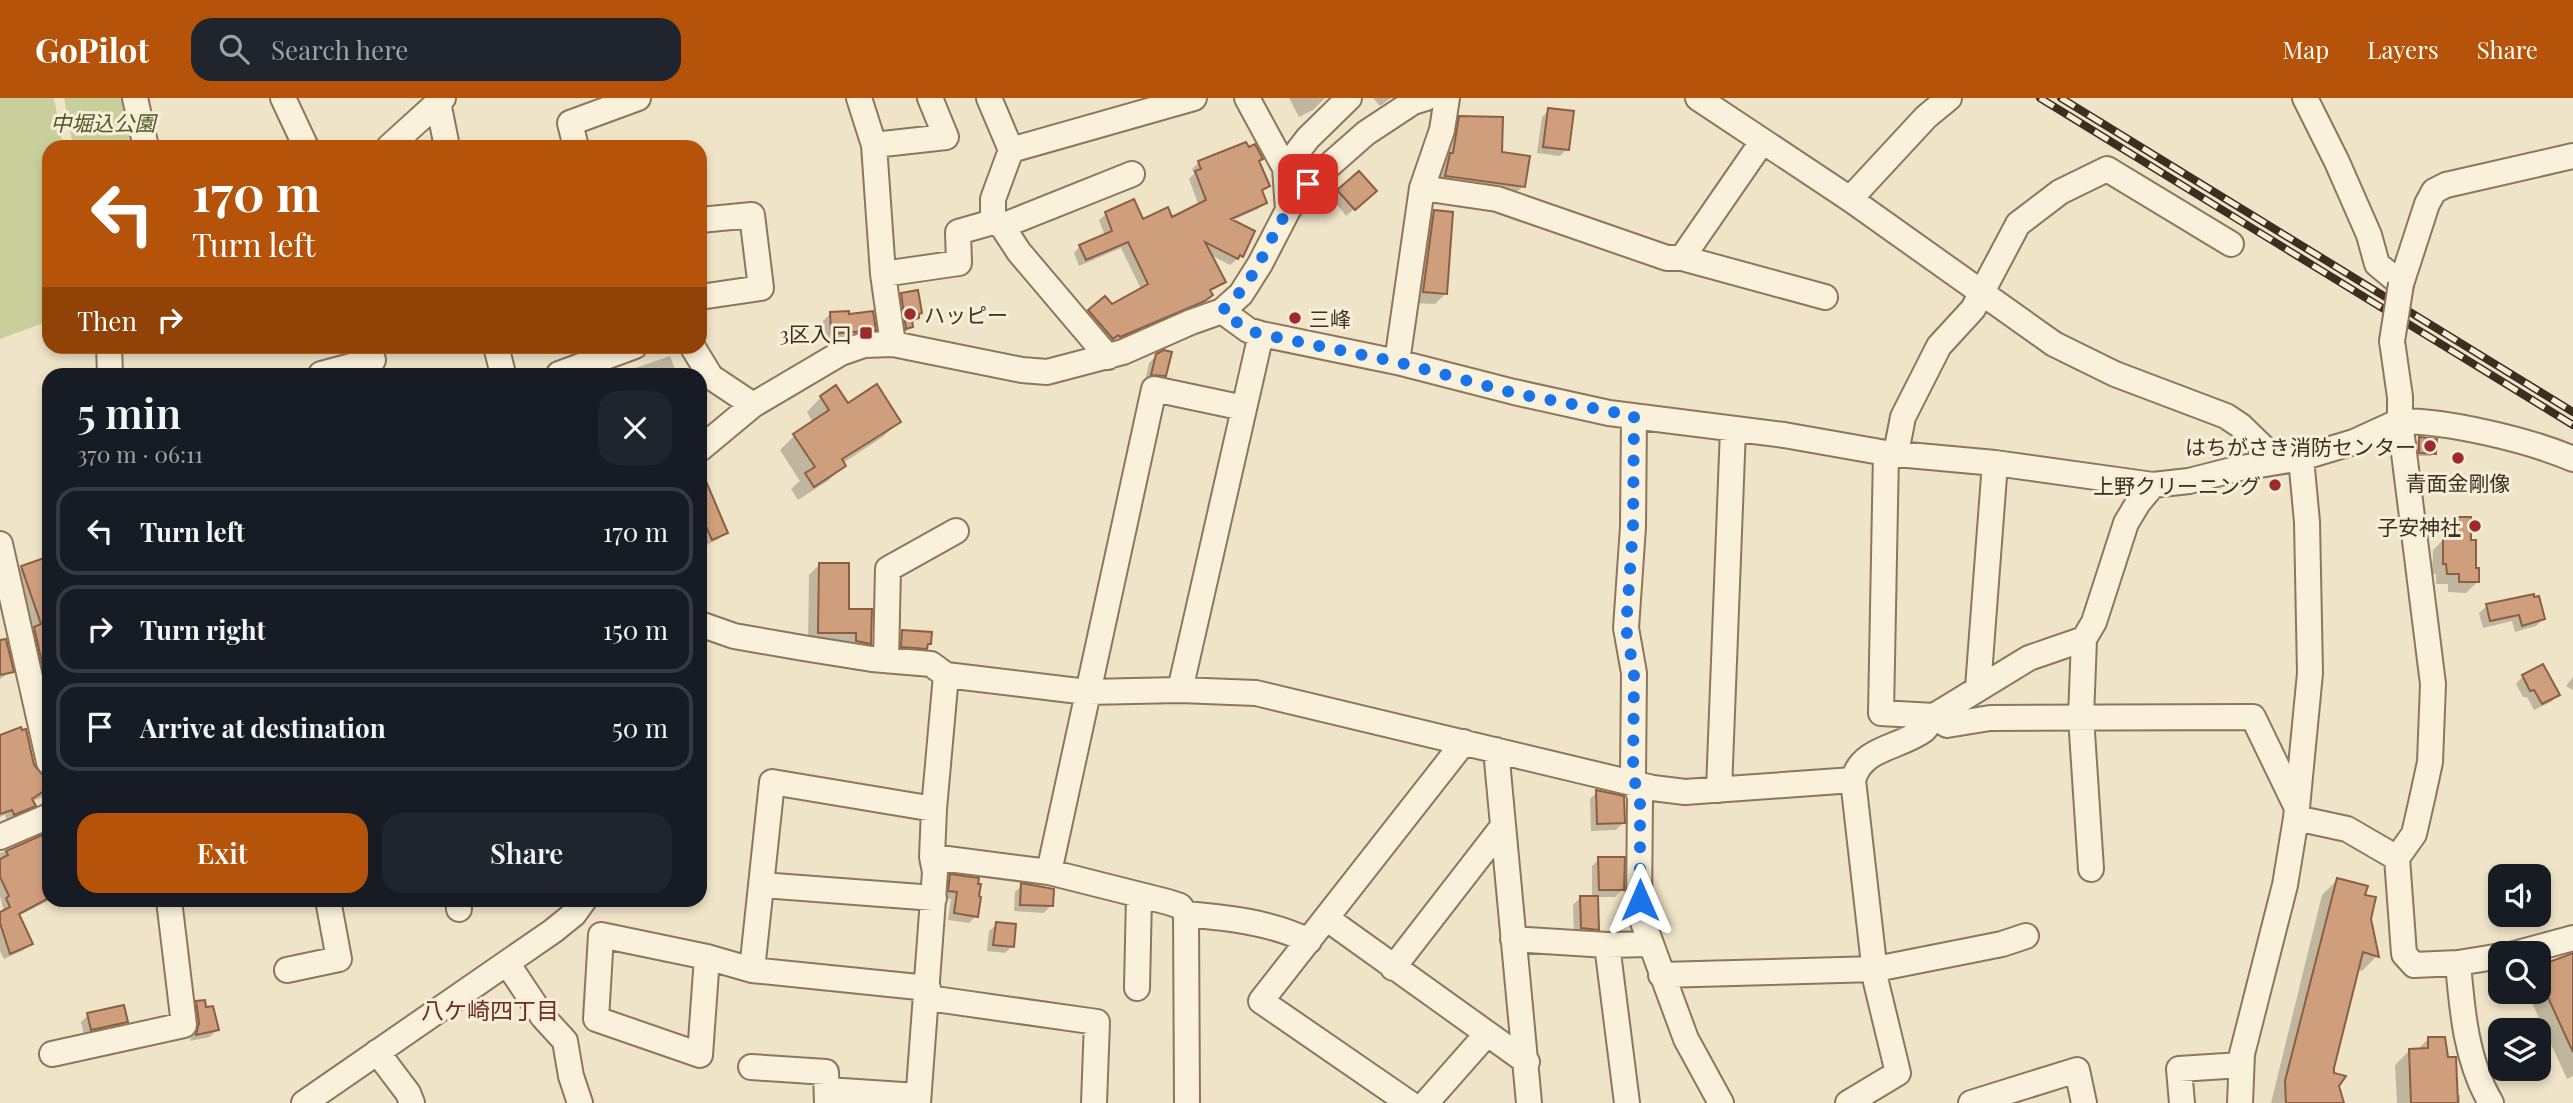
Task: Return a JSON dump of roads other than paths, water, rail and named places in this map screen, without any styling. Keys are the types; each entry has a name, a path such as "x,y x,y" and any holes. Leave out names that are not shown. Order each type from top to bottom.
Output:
{"street":[{"path":"135,98 144,140"},
{"path":"283,98 303,140"},
{"path":"574,140 570,123 638,98"},
{"path":"859,98 874,145 883,274 892,344"},
{"path":"874,145 946,137 930,98"},
{"path":"989,98 1011,150 993,199 997,224 1108,357"},
{"path":"1011,150 1194,98"},
{"path":"1247,98 1285,168 1288,210"},
{"path":"1285,168 1308,138 1348,98"},
{"path":"707,443 753,405 841,353 864,345 892,344 1022,370 1047,372 1108,357 1222,311 1241,294 1288,210 1308,184 1366,133 1413,102 1426,98"},
{"path":"1397,362 1422,188 1442,130 1447,98"},
{"path":"1698,98 1850,199 2054,344 2115,374 2226,416 2289,460 2307,522 2310,673 2296,812 2285,885 2249,1025 2241,1065 2240,1103"},
{"path":"1850,199 1926,117 1948,98"},
{"path":"2305,98 2364,222 2377,264 2401,284"},
{"path":"397,140 440,100"},
{"path":"440,100 446,140"},
{"path":"1682,258 1762,142"},
{"path":"2488,958 2414,965 2404,954 2397,858 2414,834 2430,762 2433,684 2392,341 2401,284 2427,204 2434,191 2446,185 2573,156"},
{"path":"2231,244 2107,169 2060,192 2018,224 1973,309 1939,346 1903,417 1891,453 1881,713 1934,716 1947,725 1990,718 2253,717 2296,812 2347,829 2397,858"},
{"path":"883,274 959,263 958,232 997,224 1132,174"},
{"path":"1422,188 1497,199 1667,258 1682,258 1825,297"},
{"path":"707,219 752,215 761,288 707,296"},
{"path":"1222,311 1248,330 1261,334 1397,362 1514,393 1634,416 1784,435 1891,453 1995,463 2153,485 2189,481 2289,460 2354,442 2400,421 2426,421 2507,439 2573,459"},
{"path":"1180,690 1261,334"},
{"path":"575,368 613,354"},
{"path":"344,368 374,360"},
{"path":"707,371 711,377 753,405"},
{"path":"1049,872 1154,389 1244,408"},
{"path":"1634,416 1633,527 1626,628 1634,673 1633,777 1640,797 1639,911 1686,1039 1721,1103"},
{"path":"1719,790 1733,429"},
{"path":"1978,688 1995,463"},
{"path":"2091,869 2081,717 2084,639 2094,622 2126,523 2153,485"},
{"path":"886,660 888,569 956,531"},
{"path":"0,544 42,731"},
{"path":"707,626 734,636 860,657 931,664 946,675 1087,692 1180,690 1256,693 1685,792 1853,780"},
{"path":"1848,1103 1898,1073 1875,982 1853,780 1856,770 1872,754 1924,729 1934,716 2029,658 2084,639"},
{"path":"751,1067 826,1072 827,1097 918,1099 934,898 934,809 946,675"},
{"path":"1409,1103 1261,1001 1464,742"},
{"path":"1496,750 1530,1103"},
{"path":"751,970 772,782 934,809"},
{"path":"0,838 42,819"},
{"path":"1393,968 1503,826"},
{"path":"932,857 1049,872 1180,906 1186,914 1187,1103"},
{"path":"761,885 934,898"},
{"path":"1137,988 1139,896"},
{"path":"52,1054 184,1025 170,907"},
{"path":"287,970 339,959 329,907"},
{"path":"304,1103 507,963 574,914 579,907"},
{"path":"1186,914 1245,920 1295,934 1309,941"},
{"path":"1326,918 1527,1062"},
{"path":"707,957 700,1055 596,1019 601,934 707,957 751,970 928,993 1097,1023 1094,1103"},
{"path":"1661,975 1875,969 2002,944 2026,936"},
{"path":"2551,944 2573,938"},
{"path":"1513,939 1650,944"},
{"path":"1607,944 1627,1103"},
{"path":"507,963 543,1017 565,1041 571,1076 580,1103"},
{"path":"2458,963 2462,1010 2473,1061 2478,1078 2491,1103"},
{"path":"1426,1103 1486,1035"},
{"path":"377,1052 408,1093 412,1103"},
{"path":"2182,1103 2179,1069 2241,1065"},
{"path":"1971,1103 2077,1070 2084,1103"}],"railway":[{"path":"2040,98 2573,425"},
{"path":"2061,98 2573,412"}],"place":[{"name":"ハッピー","path":"910,314"},
{"name":"三峰","path":"1295,318"},
{"name":"3区入口","path":"866,333"},
{"name":"はちがさき消防センター","path":"2430,446"},
{"name":"青面金剛像","path":"2458,458"},
{"name":"上野クリーニング","path":"2275,485"},
{"name":"子安神社","path":"2475,526"}],"district":[{"name":"八ケ崎四丁目","path":"490,1009"}],"park label":[{"name":"中堀込公園","path":"103,122"}]}
